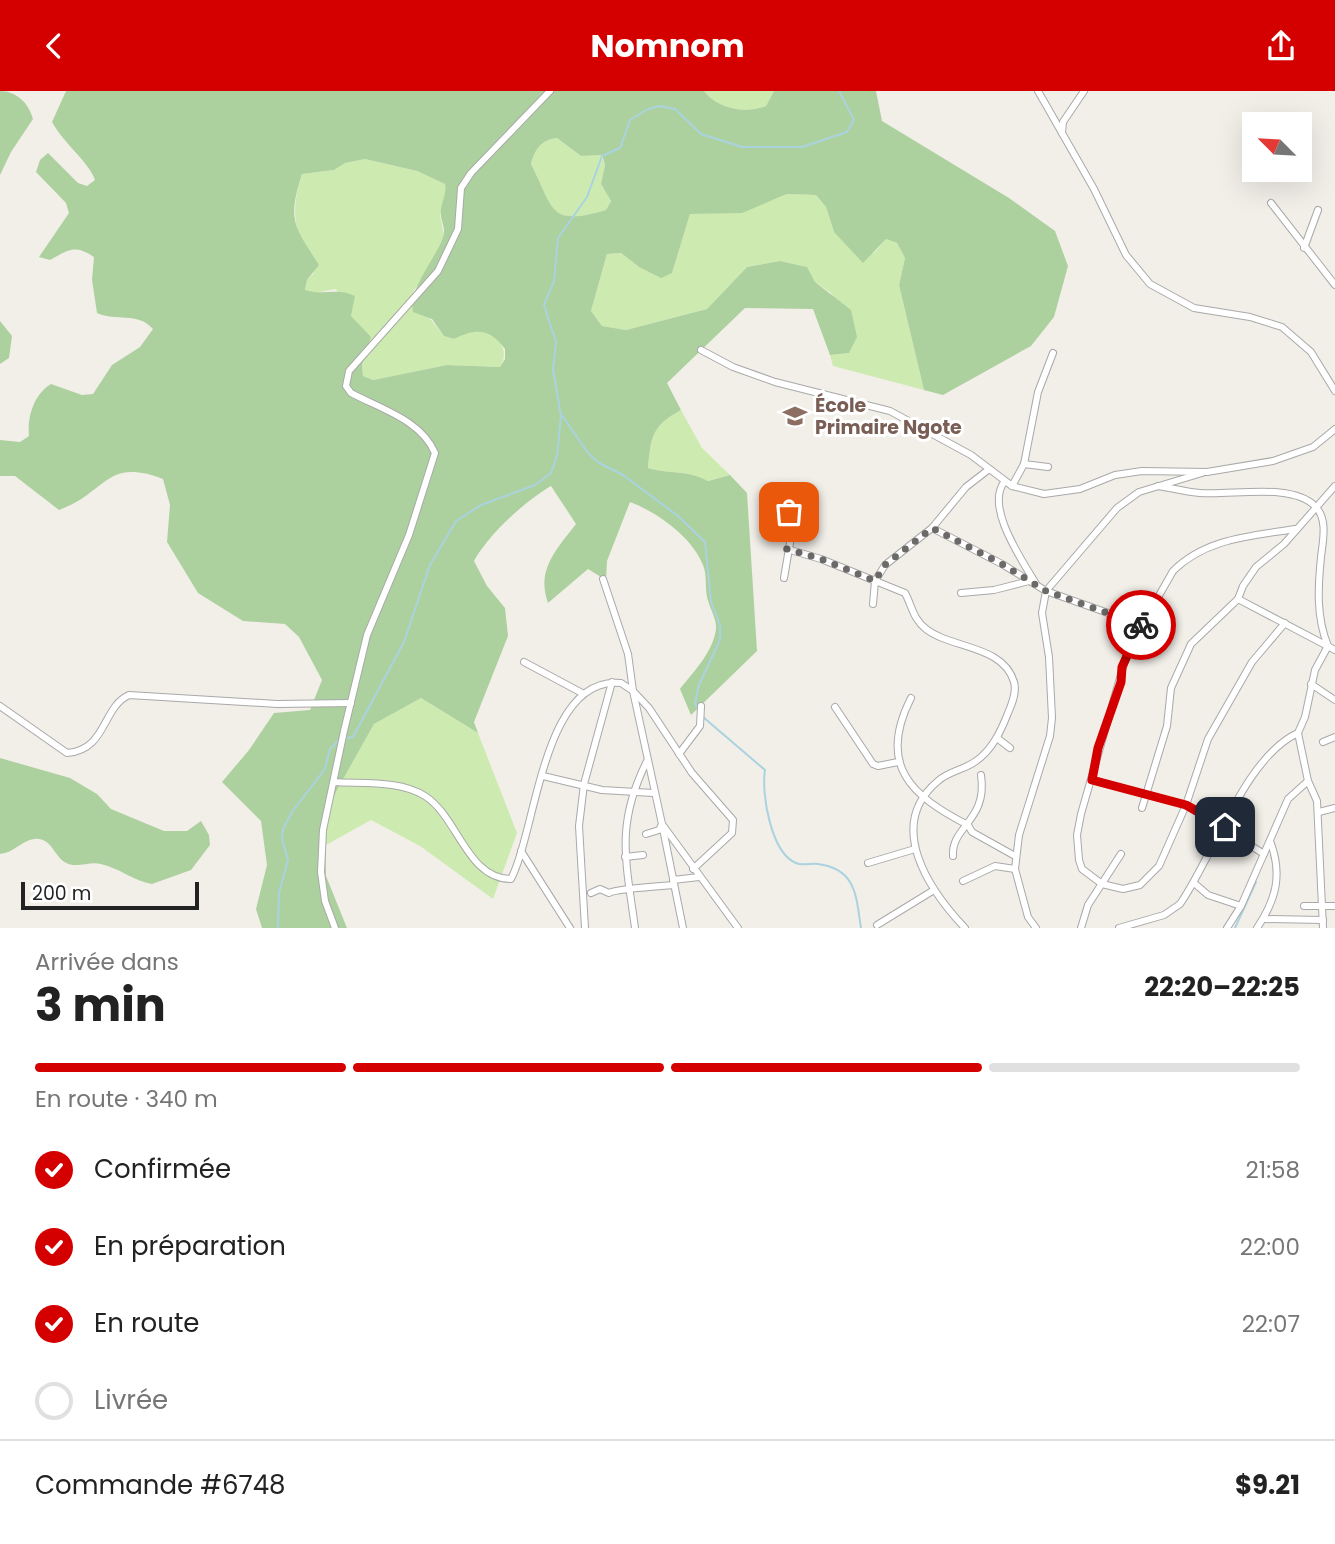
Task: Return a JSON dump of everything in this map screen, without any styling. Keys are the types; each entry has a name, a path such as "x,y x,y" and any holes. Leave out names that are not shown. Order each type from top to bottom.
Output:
{"street":[{"path":"335,928 325,901 321,872 323,829 368,635 409,535 435,453 430,440 414,425 351,393 346,386 349,371 438,271 458,229 461,188 471,173 550,91"},
{"path":"1038,91 1094,189 1126,255 1150,283 1194,308 1250,317 1282,327 1311,352 1335,391"},
{"path":"1062,135 1063,122 1084,91"},
{"path":"1271,204 1335,285"},
{"path":"1304,248 1318,210"},
{"path":"701,350 733,367 775,382 890,411 971,456 1005,481 1027,492 1063,493 1115,475 1142,471 1207,472"},
{"path":"1013,486 1024,464 1038,392 1053,353"},
{"path":"1037,928 1028,917 1015,869 1016,856 1050,736 1052,692 1042,613 1046,591 1117,508 1139,492 1207,472 1273,460 1313,447 1335,429"},
{"path":"1024,464 1048,467"},
{"path":"873,604 875,581 885,565 932,528 966,487 988,470"},
{"path":"1005,481 999,494 1003,521 1037,585"},
{"path":"1158,486 1198,493 1256,491 1293,495 1316,507 1324,531 1317,596 1323,634 1332,648"},
{"path":"1142,808 1167,726 1171,688 1180,666 1199,635 1238,599 1248,576 1284,544 1335,486"},
{"path":"784,578 792,531 789,512"},
{"path":"932,528 1046,591 1142,625"},
{"path":"1285,623 1252,662 1208,739 1186,805 1159,866 1150,879 1140,885 1123,889 1102,884 1082,869 1077,835 1080,814 1092,780 1098,748 1121,682 1125,659 1173,571 1183,561 1224,540 1295,529"},
{"path":"787,549 821,559 905,593 913,615 925,629 948,642 975,649 998,660 1009,671 1015,685 1013,703 997,738 975,762 938,781 922,798 913,820 915,849 934,890 965,928"},
{"path":"603,579 628,654 646,761 683,928"},
{"path":"961,593 994,590 1029,581"},
{"path":"1238,599 1332,648"},
{"path":"1264,919 1323,924 1319,812 1308,781 1298,733 1305,717 1311,684 1332,648"},
{"path":"524,662 582,693"},
{"path":"334,782 402,787 428,798 463,841 483,872 511,879 558,730 582,693 602,682 621,683 649,708 679,754 734,826 729,837 693,869"},
{"path":"585,928 579,826 584,784 612,682"},
{"path":"1311,684 1335,700"},
{"path":"0,705 67,753 76,752 95,740 116,706 129,695 277,704 351,703"},
{"path":"911,698 902,720 898,762 922,798 968,825 972,832 1016,856"},
{"path":"679,754 700,726 701,706"},
{"path":"835,707 873,764 878,766 898,762"},
{"path":"1119,928 1164,915 1180,904 1259,765 1279,744 1298,733"},
{"path":"1323,742 1335,737"},
{"path":"997,738 1010,748"},
{"path":"635,928 625,857 630,793 646,761"},
{"path":"953,856 955,841 982,800 981,775"},
{"path":"543,776 630,793 653,793"},
{"path":"1092,780 1186,805 1225,827 1264,854"},
{"path":"1227,928 1241,906 1288,799 1308,781"},
{"path":"1319,812 1335,808"},
{"path":"662,824 738,928"},
{"path":"646,834 659,829 662,824"},
{"path":"1258,928 1278,881 1270,841"},
{"path":"868,863 915,849"},
{"path":"521,851 570,928"},
{"path":"1081,928 1088,905 1121,854"},
{"path":"625,857 643,855"},
{"path":"963,881 995,866 1015,869"},
{"path":"591,893 600,889 609,893 615,889 630,891 699,877"},
{"path":"1194,883 1208,895 1241,906"},
{"path":"877,925 934,890"},
{"path":"1304,906 1335,906"}],"green space":[{"path":"0,91 21,99 33,119 11,152 0,175"},
{"path":"66,91 704,91 724,106 749,110 766,106 774,91 876,91 882,121 1009,198 1055,231 1068,266 1054,317 1031,346 943,395 924,390 899,285 905,258 897,243 886,239 863,263 834,232 826,207 816,195 787,194 742,213 690,214 672,273 661,278 639,267 621,253 607,254 591,311 602,326 626,330 707,309 747,267 780,261 807,267 815,282 851,310 857,337 849,353 830,355 813,309 745,308 667,383 681,410 664,421 655,433 648,468 692,475 708,481 730,475 747,493 757,651 691,715 680,689 707,653 716,629 707,597 704,569 698,555 682,535 651,512 630,502 607,561 606,580 588,569 548,603 544,580 546,570 555,552 576,524 551,486 508,520 474,561 487,586 505,608 508,636 474,722 478,733 421,698 374,724 336,792 325,822 326,876 347,928 262,928 256,909 267,865 261,821 222,782 249,750 274,713 310,710 322,680 299,637 285,624 243,621 198,593 167,542 170,505 163,479 144,473 129,472 117,475 75,503 59,510 15,476 0,476 0,440 20,442 29,436 33,407 45,388 51,384 82,395 93,394 112,365 140,347 153,329 133,318 97,313 92,280 94,257 72,250 50,260 39,257 69,213 66,203 36,172 40,160 48,153 78,183 87,186 95,180 52,122","holes":["557,138 581,156 602,155 605,165 601,184 611,201 606,210 587,215 563,215 550,203 531,164 540,146","365,159 417,171 445,184 441,212 444,234 414,294 413,312 432,319 444,336 454,339 469,333 482,332 494,337 505,349 505,359 500,367 447,365 373,380 363,376 362,365 371,337 351,316 355,296 342,292 305,290 307,280 319,265 299,231 294,213 302,174 334,170 345,163"]},
{"path":"704,91 774,91 766,106 741,110 724,106"},
{"path":"557,138 581,156 601,155 605,165 601,184 611,201 606,210 573,216 555,211 531,164 540,146"},
{"path":"365,159 417,171 445,184 446,195 440,215 444,235 425,276 413,292 444,336 454,339 475,330 489,333 500,341 504,353 500,367 447,365 373,380 363,376 362,366 370,337 350,316 336,289 314,293 305,291 307,280 314,273 296,225 296,202 302,174 334,170 344,163"},
{"path":"787,194 816,195 826,207 834,232 874,253 886,239 897,243 905,258 899,285 924,390 833,366 830,355 849,353 831,293 815,282 806,267 780,261 747,267 707,309 626,330 602,326 591,311 607,254 621,253 639,267 672,273 690,214 740,209"},
{"path":"0,321 12,336 9,358 0,364"},
{"path":"681,410 702,448 730,475 707,481 685,473 648,468 655,433 664,421"},
{"path":"421,698 478,733 517,833 493,899 420,846 371,820 326,845 325,822 336,792 374,724"},
{"path":"0,758 70,778 97,794 111,809 164,831 187,831 201,821 209,835 210,845 191,870 152,884 101,864 68,864 48,843 39,839 30,840 0,854"}],"waterway":[{"path":"347,738 353,737 404,642 430,565 456,521 481,505 535,485 551,473 557,456 561,416 553,369 556,342 544,305 554,281 558,238 587,197 602,156 620,148 630,120 659,106 675,109 701,134 742,147 802,147 847,132 854,120 839,91"},
{"path":"561,414 588,453 599,463 623,475 678,516 705,542 711,602 720,625 720,640 699,685 695,703 698,710"},
{"path":"703,717 765,770 766,807 774,835 787,857 798,864 831,867 847,878 855,895 861,928"},
{"path":"278,928 279,893 288,860 282,839 283,829 292,812 325,769 330,749 341,738"},
{"path":"1235,928 1256,882"}],"way so far":[{"path":"789,512 792,531 787,549 821,559 875,581 885,565 932,528 1002,564 1046,591 1141,625"}],"place":[{"name":"École Primaire Ngote","path":"795,416"}],"route":[{"path":"1141,625 1122,667 1121,682 1098,748 1092,780 1186,805 1225,827"}]}
